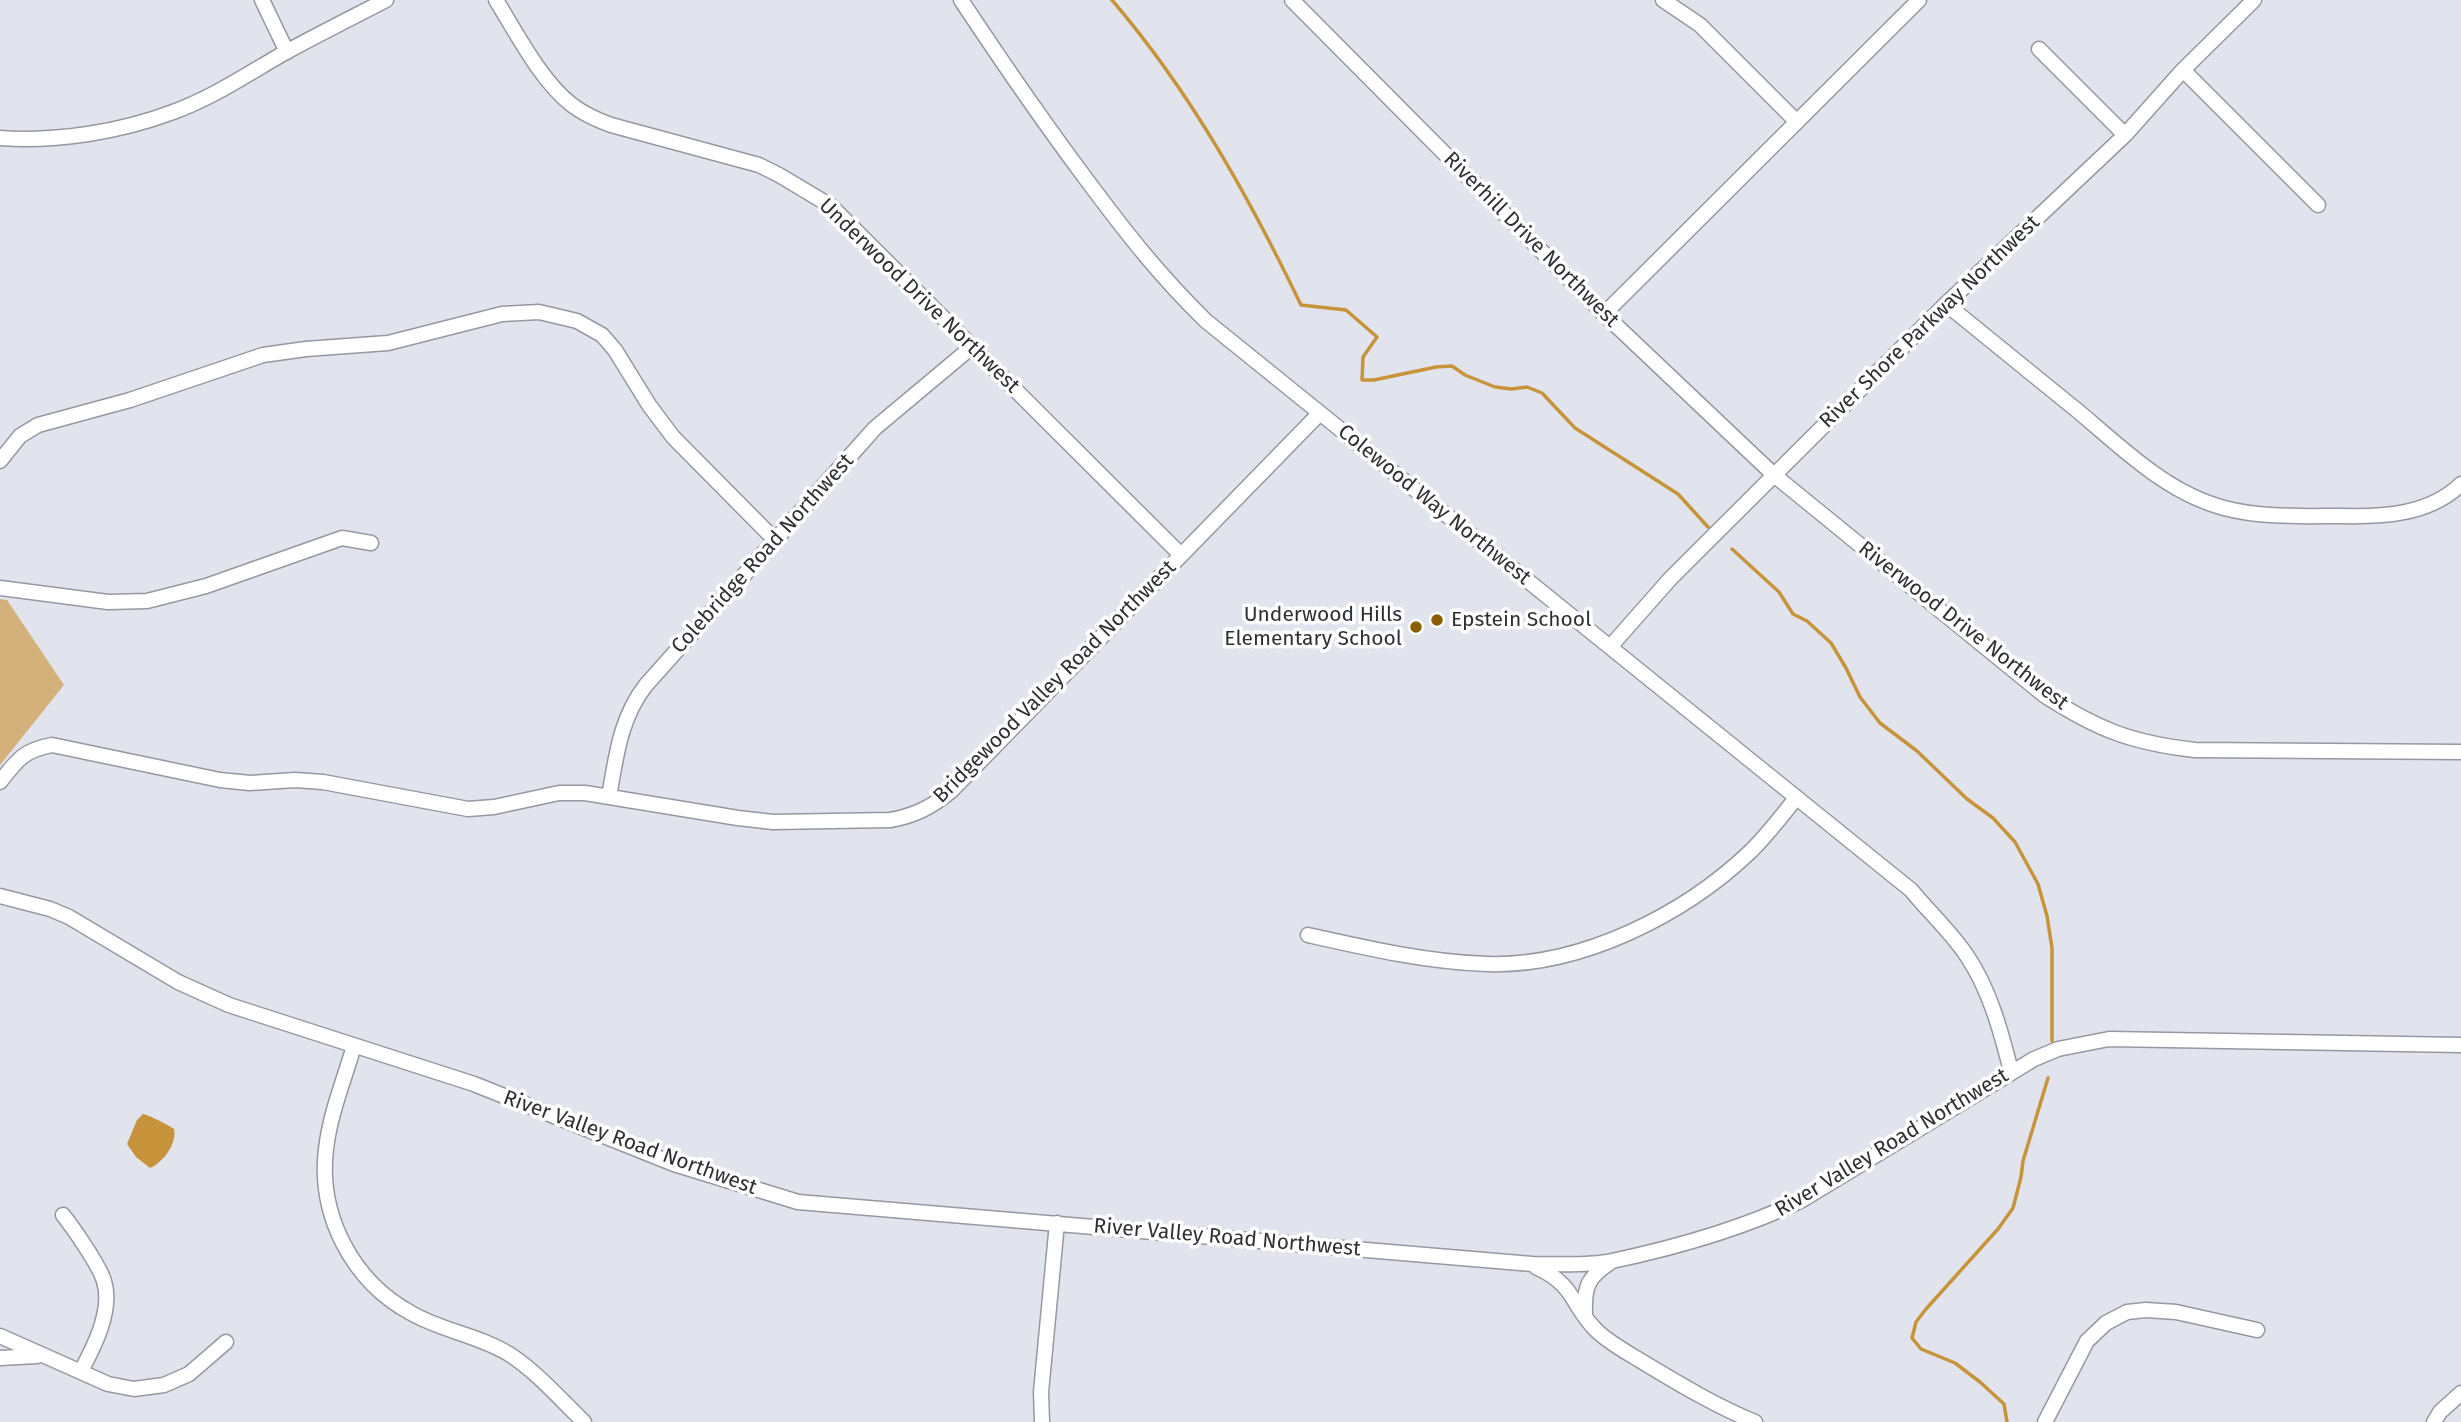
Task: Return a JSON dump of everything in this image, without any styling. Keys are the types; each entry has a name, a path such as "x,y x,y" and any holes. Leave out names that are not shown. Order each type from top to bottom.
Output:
{"street":[{"path":"262,0 287,52"},
{"path":"0,138 63,136 98,131 172,113 216,94 287,52 386,0"},
{"name":"Underwood Drive Northwest","path":"496,0 547,78 573,106 611,125 759,166 815,195 845,218 1181,555"},
{"name":"Colewood Way Northwest","path":"961,0 1028,100 1145,258 1206,321 1911,890 1967,956 1987,995 2011,1071"},
{"name":"Riverhill Drive Northwest","path":"1292,0 1604,314 1774,475"},
{"path":"1663,0 1700,25 1797,122"},
{"path":"1604,314 1919,0"},
{"name":"River Shore Parkway Northwest","path":"1610,648 1670,579 1946,304 2124,135 2183,70 2254,0"},
{"path":"2039,49 2124,135"},
{"path":"2183,70 2318,205"},
{"path":"1946,304 2152,472 2193,497 2224,508 2260,515 2362,517 2407,512 2441,499 2461,484"},
{"path":"0,461 20,436 50,420 130,400 263,355 306,349 388,344 502,314 539,312 577,321 602,335 615,350 649,405 673,437 775,540"},
{"name":"Colebridge Road Northwest","path":"609,797 621,729 635,698 874,428 973,346"},
{"name":"Bridgewood Valley Road Northwest","path":"0,782 19,758 35,748 52,745 220,780 250,783 323,782 468,809 494,807 559,793 585,793 773,822 890,820 920,812 951,791 1320,413"},
{"name":"Riverwood Drive Northwest","path":"1774,475 2044,695 2081,718 2120,736 2158,746 2195,750 2461,752"},
{"path":"0,588 108,603 146,601 206,586 342,538 371,543"},
{"path":"1308,935 1367,948 1490,964 1570,955 1604,943 1670,911 1700,892 1752,850 1796,798"},
{"name":"River Valley Road Northwest","path":"0,896 50,909 69,917 178,982 229,1005 474,1084 674,1164 798,1202 1532,1264 1611,1262 1707,1238 1739,1227 1792,1205 2011,1071 2058,1049 2109,1039 2461,1045"},
{"path":"354,1046 329,1129 325,1169 326,1192 332,1217 352,1261 377,1289 407,1311 429,1323 488,1343 528,1367 584,1422"},
{"path":"63,1215 76,1231 104,1281 106,1300 102,1318 94,1347 80,1371"},
{"path":"1042,1422 1041,1392 1057,1223"},
{"path":"1585,1314 1584,1294 1588,1283 1596,1272 1611,1262"},
{"path":"1532,1264 1563,1283 1595,1329 1611,1342 1693,1393 1755,1422"},
{"path":"2046,1422 2087,1341 2106,1323 2127,1312 2176,1312 2257,1330"},
{"path":"0,1336 108,1384 134,1389 164,1385 189,1374 226,1342"},
{"path":"0,1358 42,1355"},
{"path":"2434,1422 2440,1412 2461,1393"}],"shaded area":[{"path":"0,599 7,600 64,685 0,765"},
{"path":"143,1114 174,1129 168,1152 150,1168 136,1157 127,1144 137,1120"}],"waterway":[{"path":"1112,0 1167,71 1216,146 1301,305 1346,310 1377,337 1363,357 1362,380 1452,366 1465,375 1495,387 1527,387 1542,393 1575,428 1678,494 1708,527"},
{"path":"1732,549 1779,592 1793,614 1807,621 1831,643 1860,697 1880,723 1917,751 1967,799 1993,818 2015,842 2038,884 2047,916 2052,948 2052,1041"},
{"path":"2007,1422 2004,1404 1980,1382 1955,1363 1921,1349 1912,1338 1916,1322 1926,1309 1998,1229 2013,1208 2023,1161 2048,1078"}],"place":[{"name":"Epstein School","path":"1437,620"},
{"name":"Underwood Hills Elementary School","path":"1416,627"}]}
